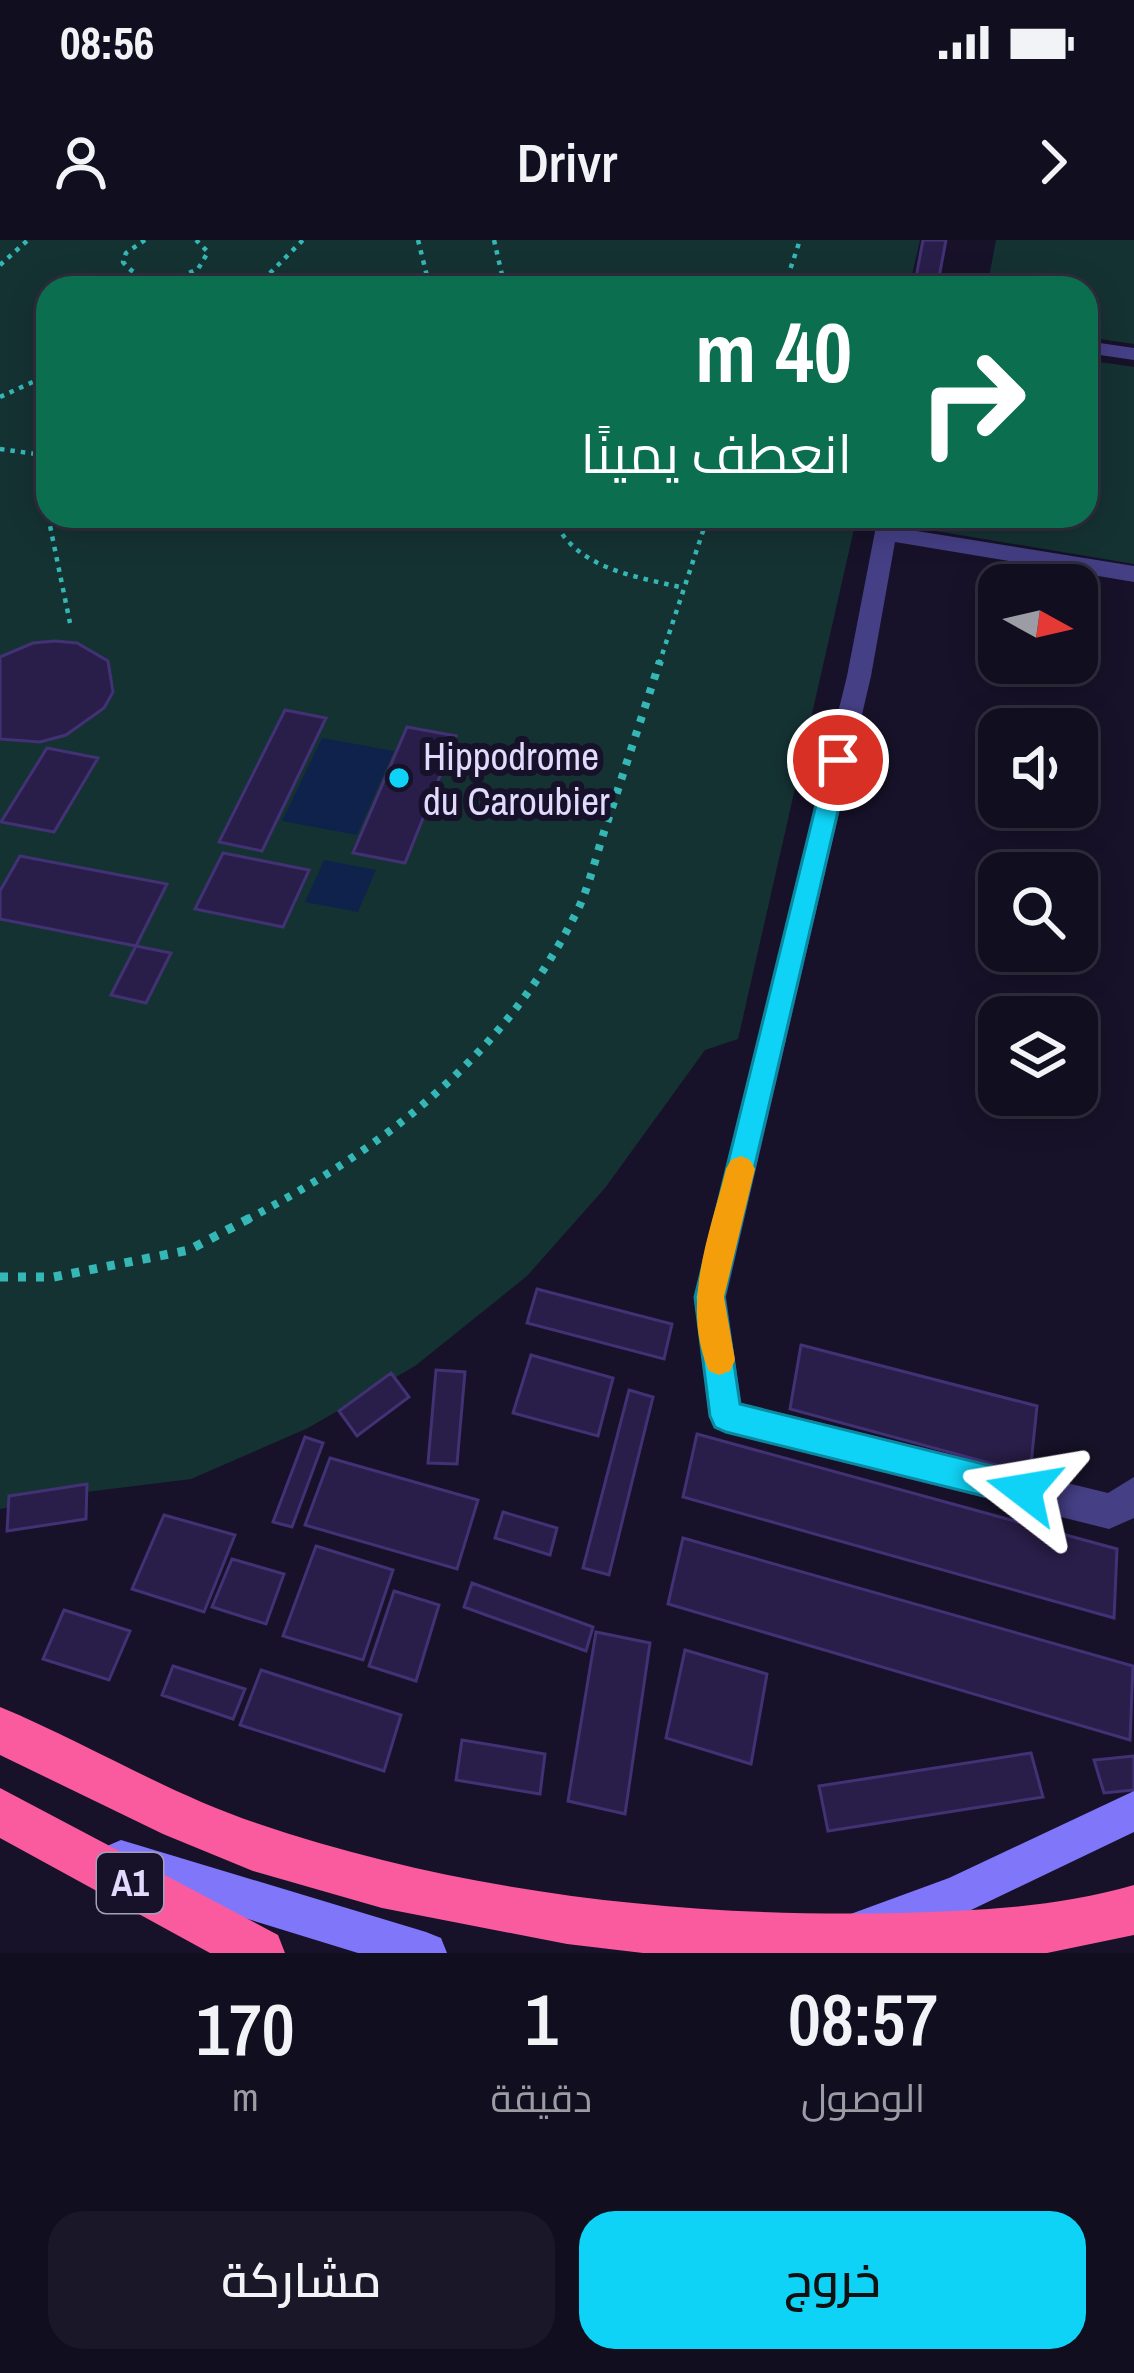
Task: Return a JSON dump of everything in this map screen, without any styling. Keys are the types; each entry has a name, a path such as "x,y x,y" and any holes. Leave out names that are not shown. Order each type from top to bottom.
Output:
{"highway":[{"name":"A1","path":"0,1730 158,1806 289,1859 518,1915 670,1943 857,1950 981,1940 1134,1910"},
{"name":"A1","path":"0,1812 260,1953"}],"street":[{"path":"1098,349 1134,354"},
{"path":"887,528 859,676 710,1297 726,1416 1109,1511 1134,1495"},
{"path":"903,528 1134,574"},
{"path":"800,1953 957,1896 1134,1811"},
{"path":"0,1824 426,1953"}],"path":[{"path":"0,265 28,240"},
{"path":"137,276 123,262 126,253 145,240"},
{"path":"171,276 198,269 208,252 196,240"},
{"path":"267,276 303,240"},
{"path":"418,240 427,276"},
{"path":"494,240 502,276"},
{"path":"788,276 800,240"},
{"path":"0,397 36,380"},
{"path":"0,449 36,454"},
{"path":"51,528 70,623"},
{"path":"555,528 579,552 605,567 685,588"},
{"path":"0,1277 54,1277 189,1250 316,1184 432,1101 494,1039 531,992 580,902 704,528"}],"green space":[{"name":"Hippodrome du Caroubier","path":"0,240 920,240 912,276 36,276 36,528 854,528 738,1039 705,1050 605,1188 527,1276 415,1366 308,1428 191,1479 70,1494 0,1509"},
{"path":"996,240 1134,240 1134,344 1098,339 1098,276 989,276"},
{"path":"1098,362 1134,367 1134,564 936,531 1098,528"}],"water":[{"path":"322,738 394,751 357,835 282,821"},
{"path":"324,860 376,870 358,912 305,902"}],"building":[{"path":"923,240 946,240 939,276 916,276"},
{"path":"33,643 77,643 108,661 113,692 104,708 66,735 40,742 0,739 0,657"},
{"path":"285,710 326,718 262,851 219,842"},
{"path":"407,727 456,736 405,863 353,853"},
{"path":"47,748 98,758 54,832 1,822"},
{"path":"223,853 309,870 283,927 195,909"},
{"path":"20,856 167,884 136,946 0,919 0,891"},
{"path":"136,946 171,953 146,1003 111,995"},
{"path":"537,1289 672,1324 664,1359 527,1323"},
{"path":"801,1345 1037,1406 1030,1474 790,1409"},
{"path":"531,1355 613,1378 598,1436 513,1413"},
{"path":"436,1370 465,1372 457,1464 428,1463"},
{"path":"391,1373 409,1397 357,1436 339,1411"},
{"path":"629,1390 653,1397 609,1575 583,1568"},
{"path":"697,1434 1117,1549 1114,1618 683,1497"},
{"path":"305,1437 323,1443 292,1527 273,1522"},
{"path":"330,1458 478,1500 457,1569 305,1525"},
{"path":"87,1484 86,1519 7,1531 9,1496"},
{"path":"503,1512 557,1528 550,1555 495,1538"},
{"path":"164,1515 235,1535 204,1612 132,1589"},
{"path":"683,1538 1133,1666 1130,1740 668,1604"},
{"path":"316,1546 393,1570 363,1660 283,1636"},
{"path":"232,1559 284,1574 266,1624 212,1607"},
{"path":"472,1583 593,1627 586,1651 464,1607"},
{"path":"394,1591 439,1605 416,1681 369,1666"},
{"path":"64,1610 130,1631 109,1680 43,1659"},
{"path":"596,1632 650,1643 625,1814 568,1801"},
{"path":"685,1650 767,1674 751,1764 666,1738"},
{"path":"173,1666 245,1689 233,1719 162,1695"},
{"path":"261,1670 401,1715 384,1771 240,1725"},
{"path":"462,1740 545,1754 540,1794 456,1780"},
{"path":"1031,1753 1043,1797 828,1831 819,1786"},
{"path":"1134,1756 1134,1790 1104,1793 1094,1760"}],"slow traffic":[{"path":"719,1360 710,1297 741,1169"}],"place":[{"name":"Hippodrome du Caroubier","path":"399,778"}],"route":[{"path":"838,760 710,1297 726,1416 1024,1490"}]}
